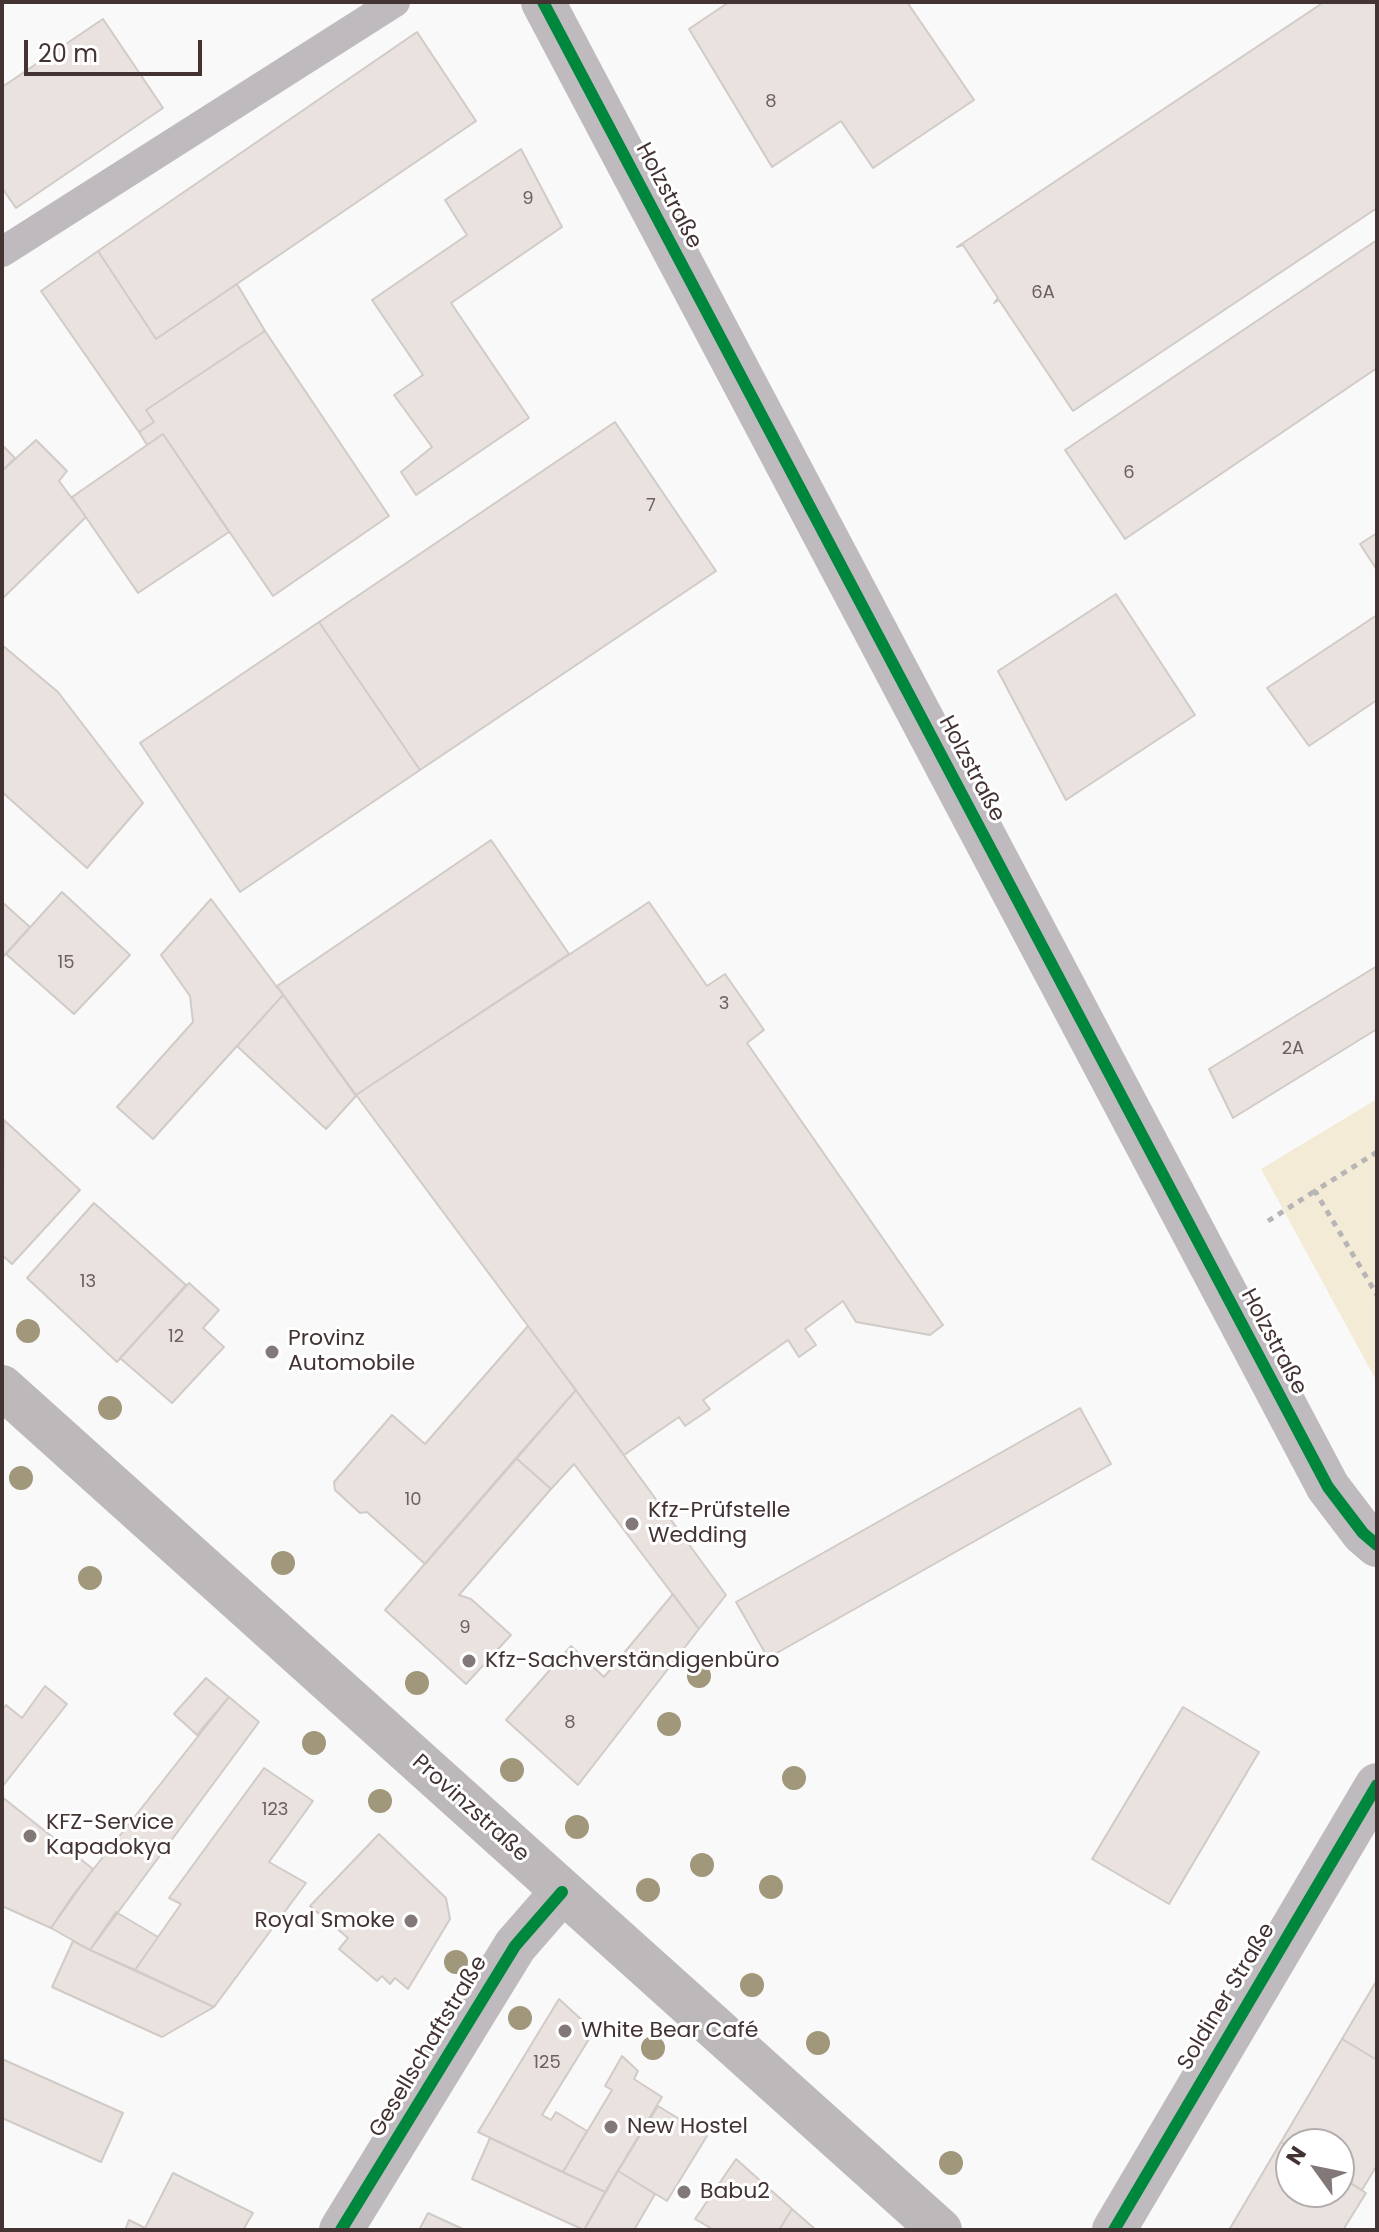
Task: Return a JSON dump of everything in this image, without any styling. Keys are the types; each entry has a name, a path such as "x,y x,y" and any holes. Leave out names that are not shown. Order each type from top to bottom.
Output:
{"main road":[{"name":"Provinzstraße","path":"2,1387 940,2230"}],"street":[{"name":"Holzstraße","path":"543,2 1328,1487 1363,1533 1377,1545"},
{"name":"Soldiner Straße","path":"1114,2230 1377,1785"},
{"name":"Gesellschaftstraße","path":"341,2230 515,1946 562,1892"}],"lane":[{"path":"2,252 395,2"}],"path":[{"path":"1268,1221 1377,1152"},
{"path":"1315,1191 1377,1295"}],"shaded area":[{"path":"1377,1099 1377,1382 1261,1169"}],"building":[{"path":"729,2 907,2 974,100 873,168 841,121 772,167 689,29"},
{"path":"1324,2 1377,2 1377,208 1073,411 999,300 994,303 998,298 963,245 957,247"},
{"path":"103,19 163,108 16,208 2,188 2,87"},
{"path":"417,32 476,121 156,339 98,251"},
{"path":"521,149 562,227 451,303 529,418 416,495 401,472 432,447 394,395 423,375 372,300 467,235 445,200"},
{"path":"1377,240 1377,368 1125,539 1065,450"},
{"path":"98,251 156,339 237,284 265,331 146,410 154,422 139,432 41,291"},
{"path":"265,331 389,516 273,596 163,434 147,445 139,432 154,422 146,410"},
{"path":"615,422 716,571 420,770 319,622"},
{"path":"163,434 229,532 138,593 72,497"},
{"path":"36,440 67,471 59,481 86,517 2,599 2,471"},
{"path":"2,445 15,458 2,471"},
{"path":"1377,533 1377,570 1360,544"},
{"path":"1116,594 1195,715 1066,800 998,671"},
{"path":"1377,615 1377,700 1309,746 1267,688"},
{"path":"319,622 420,770 240,892 140,743"},
{"path":"2,645 58,692 143,803 87,868 2,792"},
{"path":"491,840 569,954 356,1095 277,986"},
{"path":"62,892 130,955 74,1014 6,954"},
{"path":"211,899 283,995 153,1139 117,1107 193,1022 190,996 161,955"},
{"path":"2,902 30,927 2,958"},
{"path":"649,902 707,986 725,974 764,1030 747,1043 943,1325 930,1335 856,1322 843,1301 805,1329 816,1345 799,1357 788,1340 703,1400 710,1409 685,1426 679,1417 624,1455 356,1095"},
{"path":"1377,966 1377,1029 1233,1118 1209,1069"},
{"path":"283,995 356,1096 326,1129 237,1046"},
{"path":"4,1120 80,1190 12,1264 2,1255"},
{"path":"94,1203 186,1285 117,1362 27,1278"},
{"path":"189,1283 219,1310 203,1328 224,1347 172,1403 120,1358"},
{"path":"528,1326 576,1390 425,1564 367,1512 360,1513 335,1490 334,1482 392,1415 425,1444"},
{"path":"576,1390 726,1595 699,1629 574,1464 551,1489 516,1458"},
{"path":"1080,1408 1111,1464 768,1658 736,1602"},
{"path":"516,1458 551,1489 459,1595 471,1599 511,1635 466,1684 385,1610"},
{"path":"673,1594 699,1629 578,1785 506,1720 571,1646 604,1677"},
{"path":"206,1678 229,1697 197,1735 174,1714"},
{"path":"45,1686 67,1704 2,1787 2,1710 6,1705 22,1718"},
{"path":"229,1697 259,1722 90,1950 51,1928 73,1895"},
{"path":"1183,1707 1259,1752 1169,1904 1092,1859"},
{"path":"264,1768 313,1801 269,1862 306,1883 214,2007 135,1970 181,1904 169,1898"},
{"path":"2,1797 93,1869 51,1928 2,1906"},
{"path":"379,1834 446,1898 450,1919 408,1989 395,1978 390,1984 382,1976 377,1981 339,1949 348,1938 310,1906"},
{"path":"116,1912 158,1937 135,1970 90,1950"},
{"path":"73,1941 214,2007 162,2037 52,1987"},
{"path":"1377,1980 1377,2060 1342,2039"},
{"path":"559,1999 594,2031 542,2115 551,2120 556,2112 587,2131 563,2172 478,2132"},
{"path":"1342,2039 1377,2060 1377,2165 1362,2190 1355,2186 1355,2128 1289,2128"},
{"path":"622,2056 638,2071 634,2079 662,2097 605,2192 563,2172 612,2090 605,2086"},
{"path":"2,2059 123,2113 101,2162 2,2118"},
{"path":"658,2106 707,2136 667,2201 618,2171"},
{"path":"490,2138 605,2192 584,2230 472,2179"},
{"path":"1275,2152 1275,2208 1355,2208 1355,2186 1366,2193 1343,2230 1229,2230"},
{"path":"736,2159 792,2209 779,2230 714,2230 695,2219"},
{"path":"618,2171 655,2194 634,2230 584,2230"},
{"path":"173,2173 253,2213 243,2230 125,2230 129,2220 145,2228"},
{"path":"792,2209 816,2230 779,2230"},
{"path":"428,2213 465,2230 419,2230"}],"cycle path":[{"path":"543,2 1328,1487 1363,1533 1377,1545"},
{"path":"1114,2230 1377,1785"},
{"path":"341,2230 515,1946 562,1892"}],"place":[{"name":"Provinz Automobile","path":"272,1352"},
{"name":"Kfz-Prüfstelle Wedding","path":"632,1524"},
{"name":"Kfz-Sachverständigenbüro","path":"469,1661"},
{"name":"KFZ-Service Kapadokya","path":"30,1836"},
{"name":"Royal Smoke","path":"411,1921"},
{"name":"White Bear Café","path":"565,2031"},
{"name":"New Hostel","path":"611,2127"},
{"name":"Babu2","path":"684,2192"}]}
